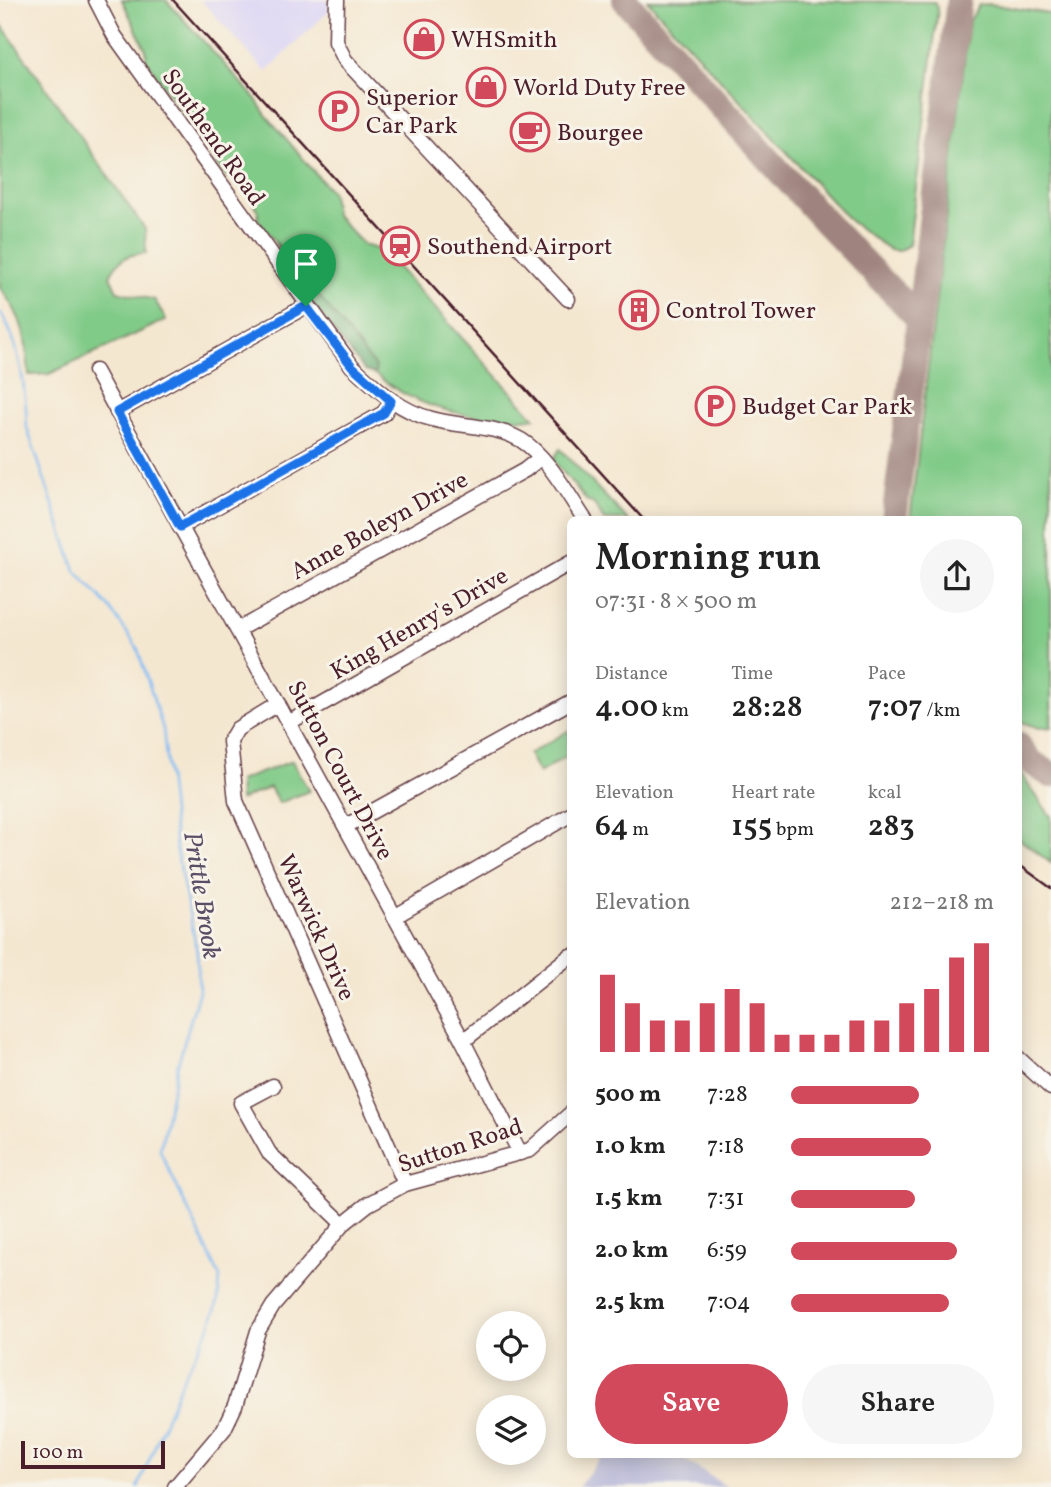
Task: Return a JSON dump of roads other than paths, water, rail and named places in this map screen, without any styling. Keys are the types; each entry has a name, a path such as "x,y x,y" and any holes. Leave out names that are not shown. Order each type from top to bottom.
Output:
{"street":[{"name":"Southend Road","path":"96,0 114,35 306,306 352,366 391,401 429,419 507,433 524,442 540,458 582,516"},
{"path":"338,7 336,42 345,60 568,299"},
{"path":"117,412 306,306"},
{"name":"Sutton Court Drive","path":"95,371 290,722 463,1041 520,1153"},
{"path":"180,527 384,413 391,401"},
{"name":"Anne Boleyn Drive","path":"239,629 526,470 540,458"},
{"name":"King Henry's Drive","path":"290,722 567,565"},
{"name":"Warwick Drive","path":"278,704 237,729 230,741 236,801 405,1184"},
{"path":"346,826 567,704"},
{"path":"394,918 567,818"},
{"path":"463,1041 567,959"},
{"path":"1022,1062 1051,1088"},
{"path":"273,1086 241,1102 255,1131 269,1153 343,1224"},
{"name":"Sutton Road","path":"175,1487 224,1429 235,1406 258,1331 278,1299 343,1224 368,1204 405,1184 520,1153 543,1140 567,1117"}],"waterway":[{"name":"Prittle Brook","path":"0,312 17,352 27,428 75,570 109,607 137,647 163,729 176,849 197,951 199,991 176,1071 160,1151 220,1277 218,1301 210,1327 184,1375 138,1487"}],"railway":[{"path":"173,0 640,516"},
{"path":"1022,867 1051,888"}],"place":[{"name":"WHSmith","path":"424,39"},
{"name":"World Duty Free","path":"486,87"},
{"name":"Superior Car Park","path":"339,111"},
{"name":"Bourgee","path":"530,132"},
{"name":"Southend Airport","path":"400,246"},
{"name":"Control Tower","path":"639,310"},
{"name":"Budget Car Park","path":"715,406"}]}
